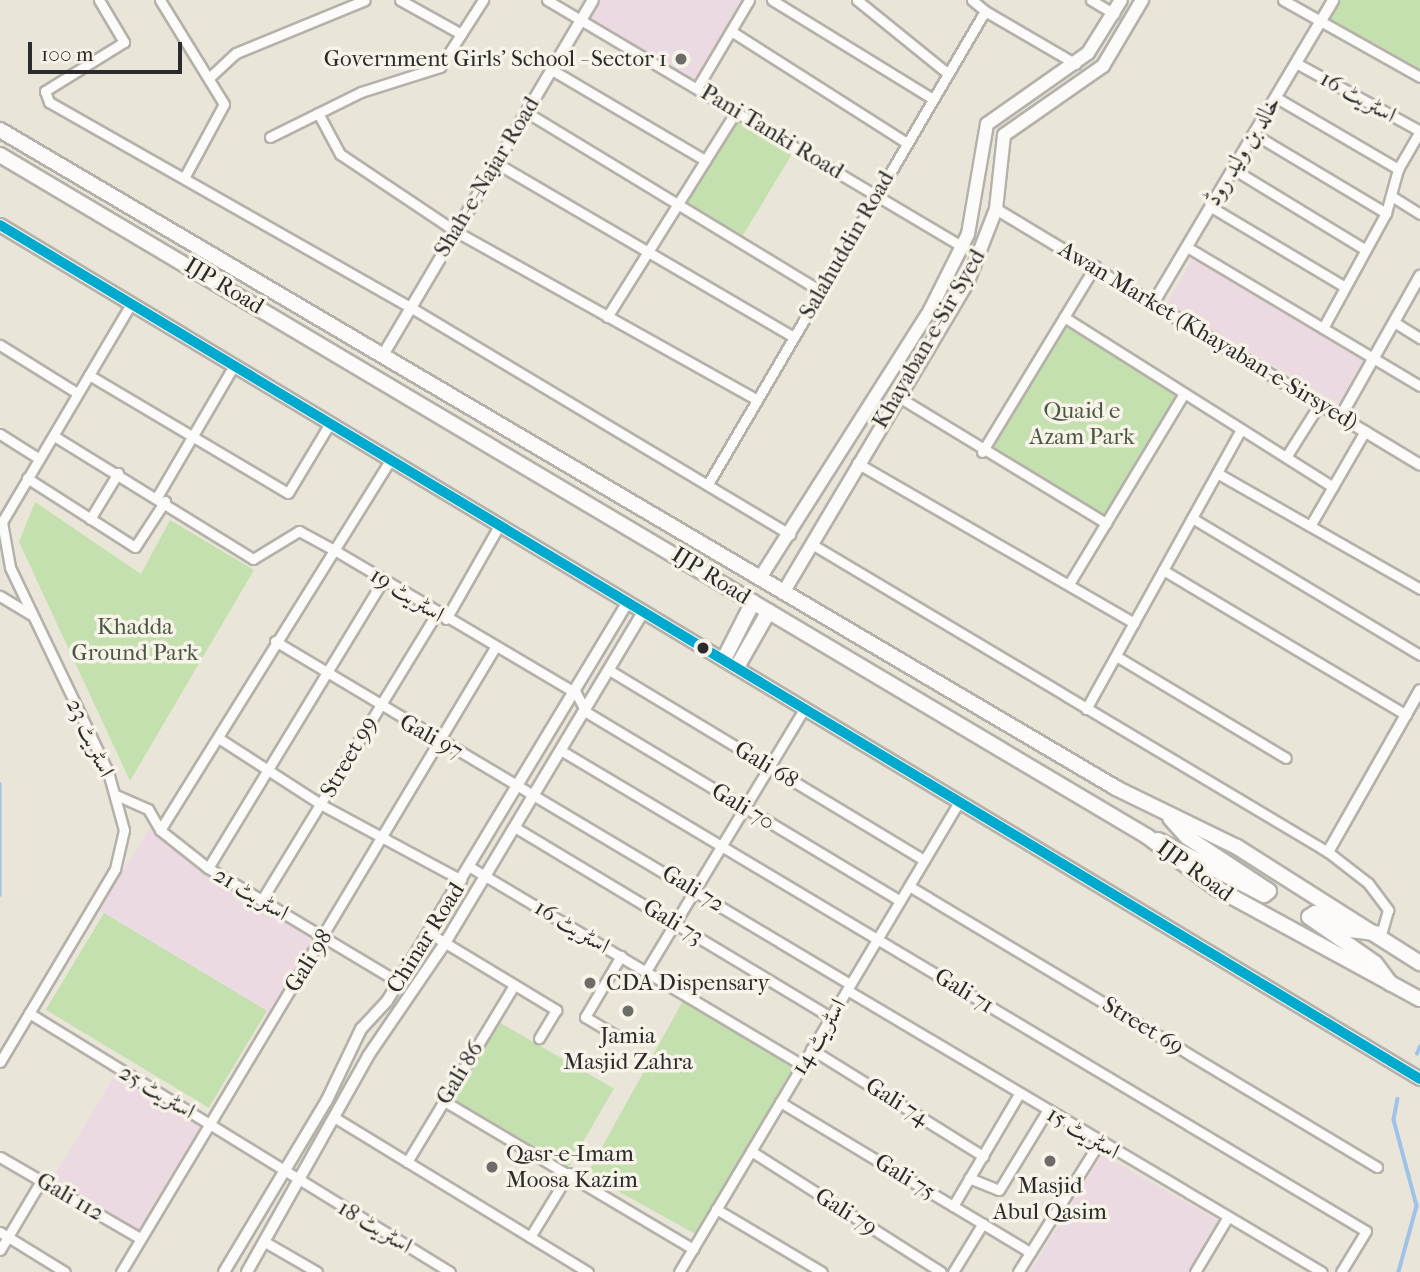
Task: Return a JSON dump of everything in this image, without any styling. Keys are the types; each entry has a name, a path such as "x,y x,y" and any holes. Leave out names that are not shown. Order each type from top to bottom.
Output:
{"highway":[{"name":"IJP Road","path":"0,130 783,593 1167,814 1237,847 1381,934 1420,963"},
{"name":"IJP Road","path":"0,155 166,251 1148,837 1216,888 1394,988 1420,999"},
{"path":"166,251 176,233"},
{"path":"724,659 753,602"},
{"path":"737,667 769,611"},
{"path":"1148,837 1268,893 1269,885 1187,837 1167,814"},
{"path":"1381,934 1344,929 1315,912 1309,917 1375,963 1394,988"}],"main road":[{"name":"Khayaban-e-Sir Syed","path":"760,578 930,310 962,246 987,124 1076,64 1114,14 1121,0"},
{"name":"Khayaban-e-Sir Syed","path":"783,593 816,540 857,463 968,281 996,209 1004,135 1103,66 1142,0"},
{"path":"0,225 1420,1079"},
{"path":"790,534 816,540"},
{"path":"790,534 805,559"}],"street":[{"path":"99,0 124,42 43,97 410,307 790,534"},
{"path":"160,0 210,76 225,104 222,116 184,178"},
{"path":"210,76 236,53 366,0"},
{"path":"400,0 461,34"},
{"path":"270,137 362,92 440,67 483,0"},
{"name":"Pani Tanki Road","path":"547,0 962,246"},
{"name":"Shah-e-Najar Road","path":"383,355 593,0"},
{"path":"697,88 749,0"},
{"path":"772,0 933,99"},
{"path":"858,0 947,74"},
{"path":"972,0 1076,64"},
{"path":"1091,0 1114,14"},
{"path":"1283,0 1420,77"},
{"name":"خالد بن ولید روڈ","path":"1154,302 1333,0"},
{"name":"Salahuddin Road","path":"708,484 987,10"},
{"path":"731,31 907,143"},
{"name":"اسٹریٹ 16","path":"1296,63 1420,131"},
{"path":"552,70 705,160"},
{"path":"1275,97 1398,169"},
{"path":"607,317 736,111"},
{"path":"318,113 340,155 455,231 757,400"},
{"path":"526,113 820,291"},
{"path":"1323,328 1342,285 1386,213 1393,197 1398,169 1420,131"},
{"path":"1254,134 1386,213"},
{"path":"496,163 794,337"},
{"path":"1233,169 1364,249"},
{"path":"1393,197 1420,214"},
{"path":"1211,207 1342,285"},
{"name":"Awan Market (Khayaban-e-Sirsyed)","path":"996,209 1095,266 1420,465"},
{"path":"1187,247 1420,386"},
{"path":"982,452 1095,266"},
{"path":"1340,416 1419,282"},
{"name":"اسٹریٹ 23","path":"0,1062 115,869 124,830 116,795 10,567 1,521 131,304"},
{"path":"1064,317 1333,487"},
{"path":"1394,322 1420,338"},
{"path":"0,345 77,394"},
{"path":"27,478 135,547 234,365"},
{"path":"89,375 288,493 330,423"},
{"path":"1069,584 1184,393"},
{"path":"897,396 982,452 1106,523"},
{"path":"1286,457 1320,403"},
{"path":"1086,709 1241,429"},
{"path":"1310,526 1365,431"},
{"path":"0,434 38,458"},
{"path":"54,436 161,499"},
{"path":"160,830 220,739 317,570 336,551 390,461"},
{"path":"857,463 1134,623"},
{"path":"90,519 118,473"},
{"path":"1217,473 1420,589"},
{"name":"اسٹریٹ 19","path":"161,499 239,553 266,556 299,531 494,649 576,693"},
{"path":"1192,518 1420,654"},
{"path":"446,619 500,524"},
{"path":"816,540 1086,709 1328,852 1368,883 1388,911 1381,934"},
{"path":"1163,570 1406,715"},
{"path":"208,868 383,580"},
{"path":"0,596 32,615"},
{"name":"Chinar Road","path":"223,1272 285,1171 362,1029 429,933 576,693 628,602"},
{"name":"Chinar Road","path":"247,1272 337,1119 368,1056 445,943 586,712 644,611"},
{"name":"Street 99","path":"261,901 437,613"},
{"name":"Gali 97","path":"275,641 378,707 439,743 519,783 535,795"},
{"name":"Gali 98","path":"121,1272 207,1123 325,937 494,649"},
{"path":"1116,656 1286,758"},
{"name":"Gali 68","path":"608,670 924,860"},
{"path":"1328,852 1420,690"},
{"path":"576,693 586,712"},
{"path":"646,971 804,709"},
{"name":"Gali 70","path":"586,712 900,901"},
{"path":"220,739 321,805 461,880"},
{"name":"Gali 71","path":"562,751 1366,1231 1341,1272"},
{"name":"اسٹریٹ 21","path":"116,795 148,809 160,830 208,868 397,981"},
{"name":"Gali 72","path":"535,795 849,987"},
{"name":"اسٹریٹ 14","path":"680,1272 959,802"},
{"name":"Gali 73","path":"516,828 831,1017"},
{"name":"اسٹریٹ 16","path":"470,867 802,1065"},
{"name":"Street 69","path":"909,886 1377,1167"},
{"path":"429,933 556,1010 539,1038"},
{"path":"615,1035 585,1017 621,956"},
{"name":"Gali 86","path":"407,1162 514,985"},
{"name":"اسٹریٹ 15","path":"849,987 1226,1220 1322,1272"},
{"name":"اسٹریٹ 25","path":"29,1013 301,1182"},
{"name":"Gali 74","path":"811,1049 982,1156"},
{"path":"953,1206 1019,1094"},
{"path":"444,1101 693,1249"},
{"name":"Gali 75","path":"780,1102 1031,1252"},
{"path":"969,1178 999,1190 1047,1111"},
{"path":"337,1119 587,1272"},
{"path":"1018,1272 1099,1143"},
{"name":"Gali 79","path":"751,1152 941,1272"},
{"name":"Gali 112","path":"0,1157 140,1238"},
{"path":"530,1237 569,1173"},
{"path":"0,1250 4,1234 41,1181"},
{"name":"اسٹریٹ 18","path":"301,1182 450,1272"},
{"path":"716,1209 822,1272"},
{"path":"1195,1272 1226,1220"},
{"path":"953,1272 983,1223"},
{"path":"4,1234 65,1272"},
{"path":"265,1242 317,1272"}],"shaded area":[{"name":"Government Girls' School - Sector 1","path":"593,0 749,0 697,88 581,19"},
{"path":"1193,258 1365,358 1339,403 1166,304"},
{"path":"150,828 321,935 270,1017 99,910"},
{"path":"116,1073 202,1125 136,1233 51,1182"},
{"path":"1102,1155 1223,1223 1191,1272 1030,1272"}],"green space":[{"path":"1341,0 1420,0 1420,69 1330,19"},
{"path":"736,111 796,147 739,241 679,205"},
{"name":"Quaid e Azam Park","path":"1064,317 1184,392 1101,526 980,451"},
{"name":"Khadda Ground Park","path":"35,502 141,574 170,520 254,570 130,781 19,542"},
{"path":"104,913 267,1011 209,1108 46,1010"},
{"path":"684,999 797,1062 700,1236 587,1174"},
{"path":"497,1021 614,1088 569,1166 452,1099"}],"waterway":[{"path":"0,784 0,895"},
{"path":"1417,1054 1420,1047"},
{"path":"1398,1099 1394,1120 1417,1206 1399,1272"}],"transit line":[{"name":"15","path":"0,225 1420,1079"}],"place":[{"name":"Government Girls' School - Sector 1","path":"681,59"},
{"name":"CDA Dispensary","path":"590,983"},
{"name":"Jamia Masjid Zahra","path":"628,1011"},
{"name":"Masjid Abul Qasim","path":"1050,1161"},
{"name":"Qasr-e-Imam Moosa Kazim","path":"492,1167"}]}
